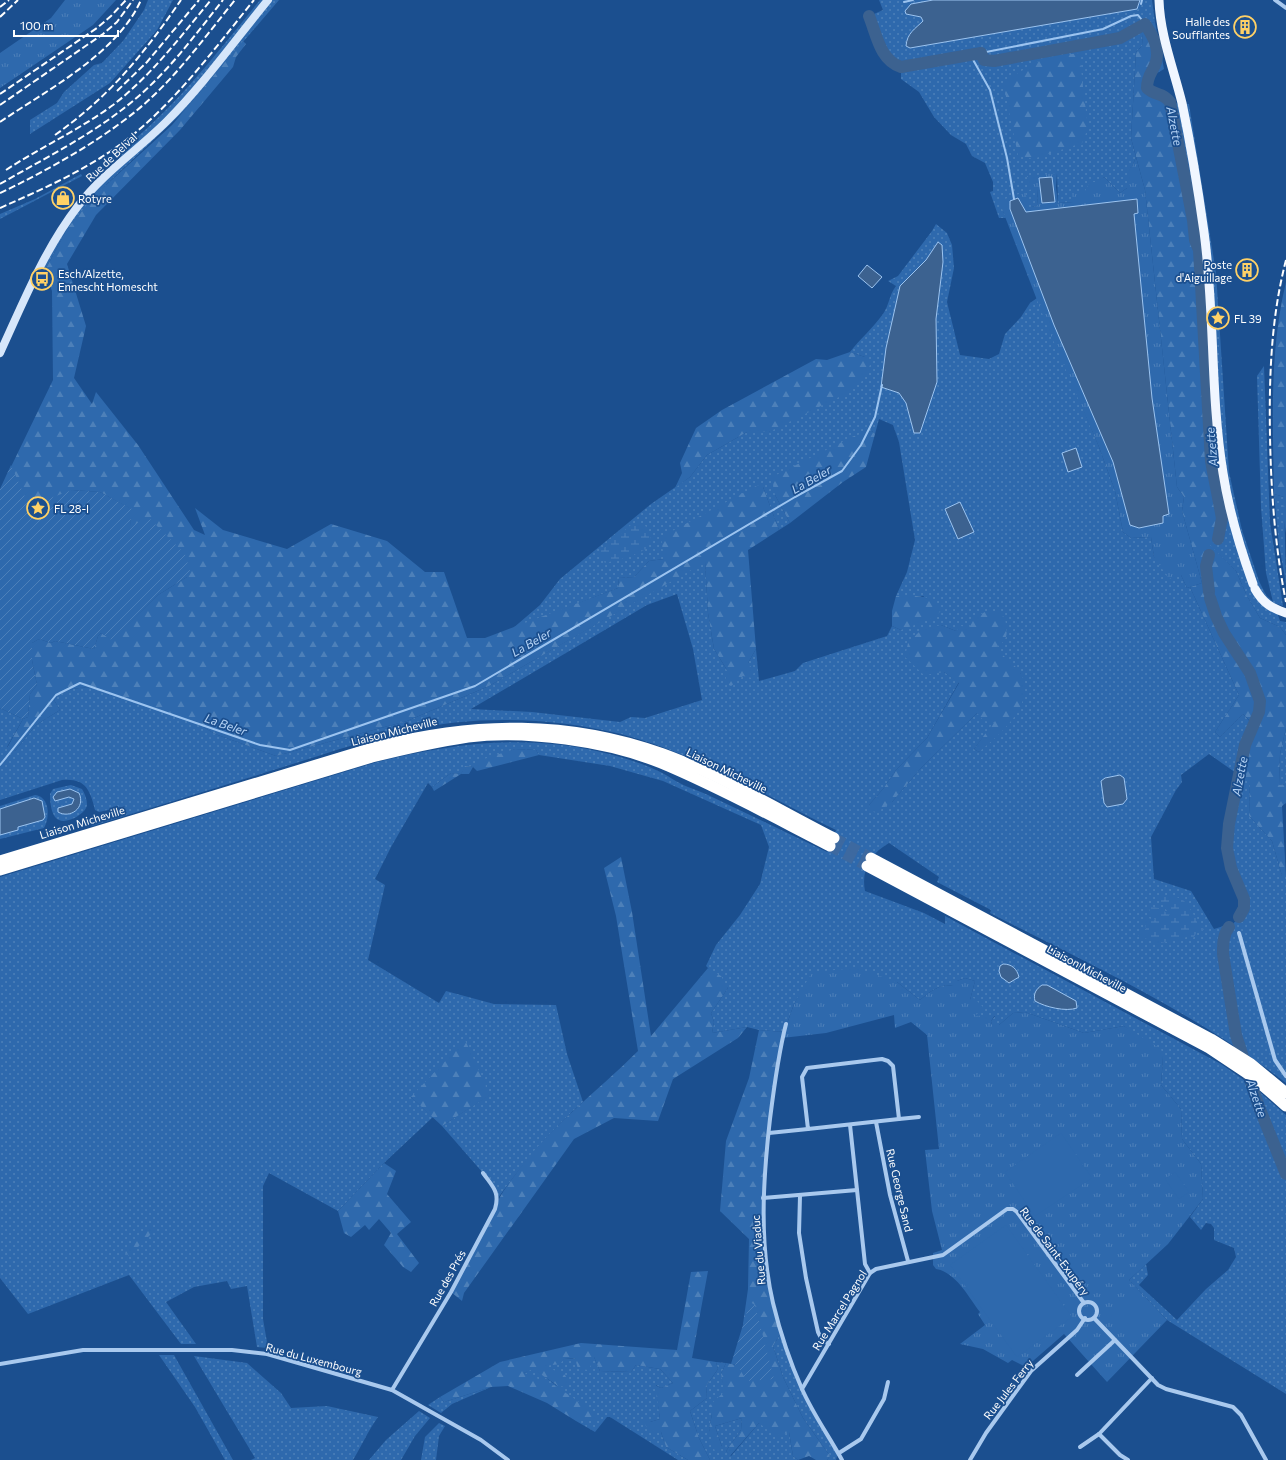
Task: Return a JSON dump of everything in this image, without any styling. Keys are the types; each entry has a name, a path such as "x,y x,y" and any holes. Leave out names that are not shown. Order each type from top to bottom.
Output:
{"highway":[{"name":"Liaison Micheville","path":"0,861 379,746 439,733 500,727 532,727 572,731 619,740 663,754 718,778 832,842 660,763 616,748 571,740 526,736 469,737 413,746 372,757 0,870"},
{"name":"Liaison Micheville","path":"1286,1093 1245,1066 869,862 1130,994 1236,1054 1245,1066 1254,1078 1286,1106"}],"main road":[{"name":"Rue de Belval","path":"0,353 37,273 63,226 77,206 121,161 167,121 268,0"},
{"path":"1159,0 1166,42 1182,104 1204,231 1217,413 1223,473 1234,530 1254,587 1262,600 1271,608 1286,613"}],"street":[{"path":"1275,0 1286,8"},
{"path":"1239,933 1275,1060 1286,1076"},
{"name":"Rue du Viaduc","path":"786,1024 776,1071 768,1133 763,1198 767,1262 773,1303 802,1389 842,1460"},
{"path":"808,1128 802,1077 807,1068 882,1059 888,1061 893,1066 899,1119"},
{"path":"768,1133 919,1117"},
{"name":"Rue George Sand","path":"876,1122 890,1195 908,1261"},
{"path":"850,1125 865,1264 870,1273"},
{"name":"Rue des Prés","path":"392,1390 451,1292 495,1209 498,1198 495,1190 483,1173"},
{"path":"763,1198 857,1190"},
{"path":"800,1196 799,1233 806,1278 818,1332 822,1340 829,1344"},
{"name":"Rue Marcel Pagnol","path":"802,1389 870,1273 876,1269 908,1261 943,1255 1007,1209 1013,1209"},
{"name":"Rue de Saint-Exupéry","path":"1013,1209 1018,1212 1084,1303"},
{"path":"1094,1318 1097,1312 1096,1306 1091,1302 1084,1303 1080,1311 1085,1318 1094,1318 1152,1378 1166,1389 1233,1406 1241,1415 1266,1460"},
{"name":"Rue Jules Ferry","path":"970,1460 986,1433 1031,1371 1077,1330 1085,1318"},
{"path":"1077,1375 1115,1340"},
{"name":"Rue du Luxembourg","path":"0,1364 83,1350 232,1350 267,1354 392,1390 481,1440 508,1460"},
{"path":"1080,1447 1099,1434 1152,1378"},
{"path":"838,1453 861,1439 884,1399 888,1382"},
{"path":"1099,1434 1120,1455 1128,1460"}],"green space":[{"path":"65,0 116,0 93,25 0,88 0,53 51,18"},
{"path":"148,0 173,0 157,30 110,83 30,134 30,120 57,103 64,92 94,65 102,63 123,41 144,10"},
{"path":"260,0 279,0 183,112 107,184 67,229 42,276 37,273 63,227 121,161 116,154 156,120 175,101 210,62"},
{"path":"879,0 933,0 911,4 907,14 921,17 923,21 918,26 910,48 1137,9 1140,0 1152,0 1155,22 1134,28 1142,33 1143,45 1136,52 1131,138 1136,157 1132,167 1127,169 1127,188 1120,193 1104,177 1073,202 1058,203 1057,173 1037,189 1038,206 1003,211 1006,218 999,218 990,192 993,191 993,182 985,163 972,156 966,144 951,135 934,117 919,92 901,79 901,67 888,57 874,14 883,10"},
{"path":"1155,22 1164,69 1149,78 1150,87 1167,95 1173,103 1195,240 1199,250 1211,461 1222,518 1220,536 1207,542 1236,571 1247,596 1260,618 1280,627 1286,635 1286,728 1280,754 1279,785 1286,784 1286,803 1282,806 1286,876 1282,876 1272,841 1249,816 1250,782 1239,775 1245,745 1253,724 1243,714 1220,737 1215,732 1239,695 1190,587 1202,583 1182,511 1184,497 1177,487 1145,190 1131,138 1136,52 1143,45 1142,34 1135,35 1134,27"},
{"path":"243,41 246,44 236,57 233,67 180,130 96,215 67,264 86,326 74,378 92,404 96,392 138,445 194,530 205,535 195,508 223,530 287,549 331,524 387,541 425,572 444,572 467,638 485,638 618,588 619,578 634,577 649,561 664,559 661,537 758,485 763,487 779,530 748,550 756,649 748,663 754,671 752,678 743,676 731,686 725,683 727,670 714,649 708,613 705,562 489,686 407,721 276,756 215,734 198,724 92,687 72,689 62,693 54,700 60,710 36,725 15,751 7,748 23,719 28,717 30,694 37,685 32,660 32,643 39,639 51,643 55,641 94,649 98,636 101,633 113,640 158,595 187,577 130,526 131,509 100,492 72,490 0,582 9,471 53,380 52,291 50,285 42,276 67,229 94,196 172,125"},
{"path":"1079,53 1088,128 1082,143 1033,159 1018,155 1003,82 1043,58"},
{"path":"1173,103 1189,104 1216,273 1229,472 1242,530 1259,581 1266,595 1273,602 1266,573 1261,507 1257,376 1264,366 1270,523 1283,606 1274,603 1280,621 1286,622 1286,635 1280,627 1260,618 1247,596 1236,571 1206,542 1222,518 1211,461 1199,250 1195,240"},
{"path":"1136,157 1145,190 1177,487 1184,497 1182,511 1202,583 1187,588 1181,575 1169,579 1154,557 1151,537 1131,538 1123,532 1115,491 1099,447 1047,326 999,201 1025,192 1029,207 1038,206 1037,189 1028,190 1027,176 1057,173 1056,187 1058,203 1073,202 1072,193 1085,191 1090,182 1096,182 1104,177 1120,193 1127,188 1127,168 1132,167"},
{"path":"81,174 82,176 0,219 0,214 35,199"},
{"path":"936,224 947,233 952,245 954,268 947,302 960,355 989,359 999,354 1005,334 1021,317 1030,303 1037,298 1099,447 1115,491 1123,532 1131,538 1151,537 1154,557 1181,575 1187,588 1190,587 1239,695 1215,732 1220,737 1243,714 1253,725 1245,745 1250,782 1249,816 1272,841 1282,876 1286,876 1286,1083 1216,1034 1179,1012 1104,971 990,913 991,910 937,882 939,877 889,843 882,847 868,863 864,876 865,891 924,913 945,924 945,916 1221,1064 1254,1087 1286,1115 1286,1394 1167,1320 1129,1280 1146,1264 1148,1275 1139,1285 1177,1320 1206,1289 1228,1270 1236,1257 1234,1248 1214,1240 1214,1228 1211,1224 1206,1223 1201,1230 1190,1217 1203,1199 1201,1164 1182,1139 1181,1109 1161,1085 1163,1057 1124,1026 1084,1033 1025,1012 1013,1013 999,1025 992,1025 991,1021 995,1016 975,1017 970,1000 975,981 965,978 957,981 953,986 948,985 939,987 920,1000 897,982 803,990 794,1004 784,1032 759,1030 747,1027 712,1033 714,1022 711,1013 728,988 706,966 716,945 740,915 760,884 769,847 761,825 663,781 610,766 539,755 536,750 515,749 473,767 466,766 461,774 451,773 432,787 428,783 391,847 375,879 385,885 368,960 439,1003 446,991 494,1004 556,1005 567,1054 583,1102 559,1124 538,1147 498,1198 483,1173 442,1126 489,1095 411,1097 433,1117 384,1163 338,1211 269,1173 263,1186 263,1319 268,1348 257,1347 247,1286 231,1289 227,1281 194,1287 166,1302 196,1344 181,1344 129,1275 28,1314 0,1278 0,877 377,762 436,749 495,743 524,742 554,744 583,748 630,760 660,772 684,785 827,852 832,843 836,830 704,764 649,742 595,728 541,721 514,720 460,722 434,725 392,734 92,826 91,823 126,806 99,812 95,810 91,796 85,786 76,781 70,780 62,780 0,800 0,708 23,719 7,747 15,751 36,725 60,710 54,700 58,696 72,689 92,687 198,724 215,734 276,756 407,721 489,686 705,561 708,613 714,649 727,670 748,663 756,649 759,681 795,671 803,663 887,636 892,626 901,630 924,596 896,596 907,572 915,540 899,442 893,425 879,419 875,434 872,431 775,495 790,523 779,530 763,487 664,559 649,561 634,577 619,578 618,588 512,629 540,605 560,579 651,504 690,477 707,455 747,432 769,432 865,357 850,352 885,311 896,286 888,281 898,276","holes":["939,243 943,262 936,319 914,433 906,403 899,393 900,286 926,260","677,594 693,649 702,700 645,718 631,717 620,722 532,712 471,709 647,605","941,625 956,631 970,627 1021,674 979,752 974,749 995,722 977,713 921,768 892,802 869,805 883,789 896,770 927,738 959,682 944,672","1209,754 1239,775 1229,821 1227,848 1230,863 1243,895 1244,907 1240,916 1230,927 1227,925 1214,929 1191,891 1154,879 1151,837 1176,790 1182,782 1181,775"]},
{"path":"1286,282 1286,533 1283,514 1284,497 1274,494 1273,388 1277,335"},
{"path":"850,352 865,357 870,365 862,381 847,393 769,432 747,432 707,455 690,477 675,488 682,473 680,463 696,428 722,410 816,359 827,360"},
{"path":"872,431 875,434 866,467 843,482 790,523 775,495 772,477 854,436"},
{"path":"11,465 29,506 72,490 100,492 132,509 130,526 149,518 185,554 190,571 187,577 158,595 113,641 101,633 98,636 94,649 55,641 51,643 39,639 32,643 32,660 37,685 30,694 28,717 23,719 0,708 0,489"},
{"path":"1274,494 1284,497 1286,584 1279,545"},
{"path":"638,523 647,527 651,538 650,544 646,549 632,556 605,563 599,557 598,553 632,524"},
{"path":"896,596 928,598 942,610 933,618 901,630 892,626 892,611"},
{"path":"997,611 1005,618 1007,632 1003,642 995,648 1019,671 1025,685 1024,696 1014,718 979,752 974,749 994,722 984,721 977,713 921,768 892,802 876,813 870,810 869,805 883,789 896,770 927,738 959,683 944,672 924,675 905,657 908,643 921,630 941,625 956,631 960,626 970,627 973,618 985,612"},
{"path":"1286,728 1286,784 1279,785 1280,754"},
{"path":"515,749 536,750 539,755 477,771 473,767 478,761"},
{"path":"465,766 473,767 469,774 461,774"},
{"path":"451,773 461,774 434,791 432,787"},
{"path":"71,785 82,789 87,805 80,815 67,821 62,821 54,816 50,794 53,789"},
{"path":"35,795 44,799 46,803 48,813 44,828 0,839 0,806"},
{"path":"621,857 632,912 651,1036 708,968 721,976 728,988 711,1013 714,1022 712,1033 747,1027 738,1038 673,1079 658,1121 614,1118 574,1139 464,1293 462,1301 451,1292 506,1187 528,1158 558,1125 638,1051 616,916 604,868"},
{"path":"1161,895 1176,897 1184,901 1197,920 1197,924 1202,926 1204,930 1198,931 1193,938 1187,937 1157,944 1138,935 1146,929 1144,917 1155,920 1150,914 1149,907 1159,908 1170,915 1159,900"},
{"path":"857,968 897,982 920,1000 931,991 939,987 948,985 953,986 954,979 957,981 965,978 975,981 970,1000 974,998 984,1008 975,1016 995,1015 991,1021 992,1025 999,1025 1013,1013 1025,1012 1084,1033 1124,1026 1161,1049 1163,1057 1161,1085 1181,1109 1182,1139 1201,1164 1203,1199 1168,1244 1129,1280 1167,1320 1107,1382 1064,1334 1026,1367 1012,1360 1008,1363 983,1349 960,1344 985,1325 978,1314 980,1312 956,1280 943,1271 936,1269 933,1265 933,1253 942,1250 932,1211 925,1150 939,1149 927,1035 911,1022 895,1028 894,1015 826,1033 782,1038 794,1004 812,972"},
{"path":"759,1030 784,1032 768,1145 765,1182 767,1257 772,1294 782,1331 773,1346 783,1377 803,1418 830,1456 827,1460 816,1460 809,1456 798,1460 793,1456 789,1432 775,1436 759,1423 730,1456 726,1451 741,1430 742,1418 715,1426 722,1447 715,1452 709,1429 712,1414 709,1406 724,1392 721,1374 726,1363 737,1365 750,1303 745,1324 743,1324 748,1289 749,1239 720,1211 726,1141 749,1078"},
{"path":"465,1040 490,1095 442,1126 411,1097"},
{"path":"1061,1133 1092,1178 1035,1216 1005,1172"},
{"path":"384,1163 396,1171 387,1194 411,1222 397,1234 419,1263 411,1272 403,1267 384,1245 391,1233 379,1219 369,1230 365,1225 351,1237 344,1233 338,1211"},
{"path":"1175,1172 1189,1192 1179,1199 1165,1179"},
{"path":"1006,1225 1072,1317 1017,1357 950,1265"},
{"path":"150,1228 153,1232 129,1256 125,1252"},
{"path":"708,1271 692,1358 716,1362 718,1369 706,1386 707,1398 690,1411 699,1438 710,1460 688,1460 666,1447 661,1432 647,1430 644,1419 650,1422 660,1419 655,1385 661,1388 673,1383 660,1369 636,1365 631,1372 600,1371 594,1357 589,1370 578,1369 575,1358 564,1359 560,1364 545,1366 565,1375 569,1383 567,1387 558,1386 533,1369 524,1373 557,1387 597,1414 595,1421 576,1421 547,1403 508,1386 491,1387 444,1402 440,1397 500,1362 581,1343 677,1350 691,1272"},
{"path":"1133,1289 1159,1316 1132,1342 1106,1315"},
{"path":"750,1302 755,1305 774,1379 747,1381 737,1365 731,1364"},
{"path":"782,1331 802,1389 838,1452 836,1460 827,1460 830,1456 803,1418 783,1377 773,1346"},
{"path":"159,1355 174,1355 233,1460 225,1460 195,1407"},
{"path":"194,1356 247,1363 281,1393 291,1408 327,1406 378,1417 353,1460 251,1460 255,1458"},
{"path":"594,1357 600,1371 631,1372 636,1365 660,1369 673,1383 661,1388 656,1385 660,1419 650,1422 661,1432 666,1447 688,1460 678,1460 610,1417 607,1417 595,1432 576,1421 595,1421 524,1373 533,1368 557,1386 544,1366 564,1359"},
{"path":"716,1362 726,1363 721,1374 725,1392 712,1414 709,1430 722,1447 715,1426 742,1418 741,1430 726,1451 731,1456 759,1423 789,1432 793,1456 798,1460 710,1460 699,1438 690,1411 707,1398 706,1386 718,1369"},
{"path":"491,1387 452,1404 441,1413 428,1405 440,1397 444,1402"},
{"path":"419,1411 430,1418 415,1436 401,1460 369,1460 386,1440"},
{"path":"439,1423 445,1426 439,1436 436,1460 421,1460 425,1437"}],"shaded area":[{"path":"933,0 1140,0 1137,9 910,48 906,46 910,34 923,21 921,17 906,14 905,11 911,4"},
{"path":"1052,177 1055,202 1042,203 1039,178"},
{"path":"1018,198 1026,212 1137,199 1138,213 1134,214 1152,398 1169,514 1163,516 1163,523 1139,528 1130,525 1113,462 1054,325 1010,209 1010,201"},
{"path":"938,242 942,245 943,262 936,319 937,382 920,433 914,433 906,403 899,393 881,387 886,348 900,286 926,260"},
{"path":"867,265 882,277 872,288 858,276"},
{"path":"1076,448 1082,467 1068,472 1062,453"},
{"path":"960,502 974,532 958,539 945,509"},
{"path":"1120,775 1124,778 1127,799 1123,804 1107,807 1104,803 1101,781 1105,778"},
{"path":"70,789 79,793 81,798 79,807 72,813 63,814 58,812 58,808 72,804 74,799 69,797 55,801 53,797 57,792"},
{"path":"34,798 42,801 45,817 43,820 18,827 18,830 0,835 0,809"},
{"path":"1003,964 1014,968 1019,977 1009,983 1001,977 999,971 1000,966"},
{"path":"1042,985 1047,985 1076,1001 1077,1008 1056,1008 1035,1001 1034,996 1038,988"}],"waterway":[{"path":"904,2 913,0"},
{"path":"1141,4 1142,0"},
{"path":"981,53 1103,29 1131,16 1138,15 1145,24"},
{"name":"Alzette","path":"869,16 877,39 884,53 894,64 901,67 981,53 984,60 994,61 1120,38 1145,24 1153,37 1157,51 1156,62 1149,77 1147,88 1162,95 1170,102 1193,220 1195,240 1199,250 1211,461 1222,518 1218,539"},
{"path":"971,56 990,90 1007,158 1014,199"},
{"name":"La Beler","path":"0,765 56,695 80,683 260,745 290,750 475,686 795,497 842,471 861,445 875,417 882,385"},
{"name":"Alzette","path":"1209,555 1206,566 1209,592"},
{"name":"Alzette","path":"1210,598 1224,633 1250,673 1260,701 1259,712 1245,745 1229,824 1227,848 1231,868 1244,899 1244,908 1239,917"},
{"name":"Alzette","path":"1229,927 1224,936 1223,954 1236,1035 1259,1107 1286,1174"}],"tunnel":[{"path":"834,838 871,858"},
{"path":"830,846 867,866"}],"railway":[{"path":"0,7 9,0"},
{"path":"0,17 18,0"},
{"path":"0,94 97,28 126,0"},
{"path":"0,105 103,34 117,22 133,0"},
{"path":"0,122 59,84 98,54 130,19 141,0"},
{"path":"55,135 93,105 124,74 153,39 181,0"},
{"path":"117,91 147,62 199,0"},
{"path":"6,170 113,105 153,68 211,0"},
{"path":"0,184 86,135 134,100 170,65 223,0"},
{"path":"0,193 39,174 100,138 136,111 174,74 235,0"},
{"path":"0,208 84,168 130,137 148,122 180,90 254,0"},
{"path":"1286,260 1274,325 1270,414 1271,478 1274,519 1286,602"}],"place":[{"name":"Halle des Soufflantes","path":"1245,27"},
{"name":"Rotyre","path":"63,198"},
{"name":"Poste d'Aiguillage","path":"1247,270"},
{"name":"Esch/Alzette, Ennescht Homescht","path":"42,279"},
{"name":"FL 39","path":"1218,318"},
{"name":"FL 28-I","path":"38,508"}]}
